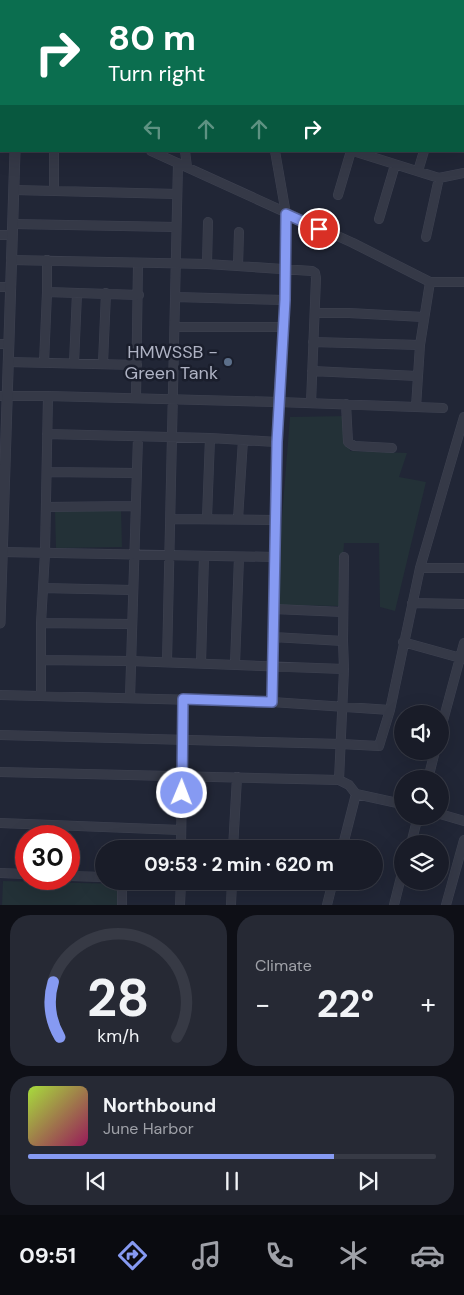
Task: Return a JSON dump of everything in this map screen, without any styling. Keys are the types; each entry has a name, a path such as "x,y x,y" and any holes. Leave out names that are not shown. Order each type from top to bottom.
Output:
{"street":[{"path":"0,623 4,397 8,362 4,344 5,287 11,260 15,152"},
{"path":"54,152 54,191"},
{"path":"153,152 352,243 430,282 464,282"},
{"path":"167,662 177,194 185,152"},
{"path":"272,702 278,402 284,327 286,214 275,152"},
{"path":"338,195 352,152"},
{"path":"358,152 378,155 395,165 439,178 464,173"},
{"path":"418,172 424,152"},
{"path":"378,219 395,165"},
{"path":"426,237 439,178"},
{"path":"14,190 177,194"},
{"path":"207,264 208,222"},
{"path":"12,224 176,227"},
{"path":"238,232 238,266"},
{"path":"0,235 12,235"},
{"path":"11,260 176,265 207,264 312,271 315,273 315,313 311,403"},
{"path":"44,363 47,260"},
{"path":"136,398 138,264"},
{"path":"416,407 423,317 430,282"},
{"path":"47,292 139,295"},
{"path":"74,363 77,293"},
{"path":"102,363 106,294"},
{"path":"176,297 285,300"},
{"path":"315,313 423,317"},
{"path":"175,327 284,327"},
{"path":"313,342 420,345"},
{"path":"8,362 137,365"},
{"path":"312,371 417,376"},
{"path":"41,696 41,623 44,588 48,396"},
{"path":"4,397 136,398 443,408"},
{"path":"346,404 348,442 354,446 392,448"},
{"path":"0,734 379,746 390,710 420,568 464,417"},
{"path":"47,434 210,438 277,442"},
{"path":"130,698 138,437"},
{"path":"206,518 210,438"},
{"path":"238,519 243,440"},
{"path":"47,472 137,473"},
{"path":"46,507 135,506"},
{"path":"171,519 275,520"},
{"path":"2,552 274,557"},
{"path":"201,663 204,556"},
{"path":"235,664 239,557"},
{"path":"339,780 344,669 344,557"},
{"path":"420,568 464,568"},
{"path":"44,588 132,590"},
{"path":"412,603 464,604"},
{"path":"274,609 343,612"},
{"path":"41,623 131,624"},
{"path":"274,637 343,641"},
{"path":"403,642 462,659"},
{"path":"448,705 462,659 464,643"},
{"path":"41,660 235,664 344,669"},
{"path":"0,695 272,702 390,710"},
{"path":"181,840 183,699"},
{"path":"0,772 339,780 349,785 356,794 394,802"},
{"path":"234,840 237,777"},
{"path":"344,840 356,794"},
{"path":"449,817 464,821"},
{"path":"0,823 181,830"},
{"path":"446,905 464,840"},
{"path":"0,873 15,874"},
{"path":"80,876 95,877"},
{"path":"122,890 122,905"},
{"path":"180,890 180,905"},
{"path":"231,905 232,890"},
{"path":"327,905 331,890"},
{"path":"394,905 398,890"}],"shaded area":[{"path":"348,416 350,451 407,453 399,477 426,482 395,611 380,607 379,543 344,543 340,606 275,605 290,417"},
{"path":"121,509 122,547 56,548 55,511"},
{"path":"3,881 15,881 15,890 80,890 80,883 95,883 95,890 120,890 119,905 2,905"}],"place":[{"name":"HMWSSB - Green Tank","path":"228,362"}],"route":[{"path":"182,793 183,699 272,702 278,402 284,327 286,214 319,229"}]}
